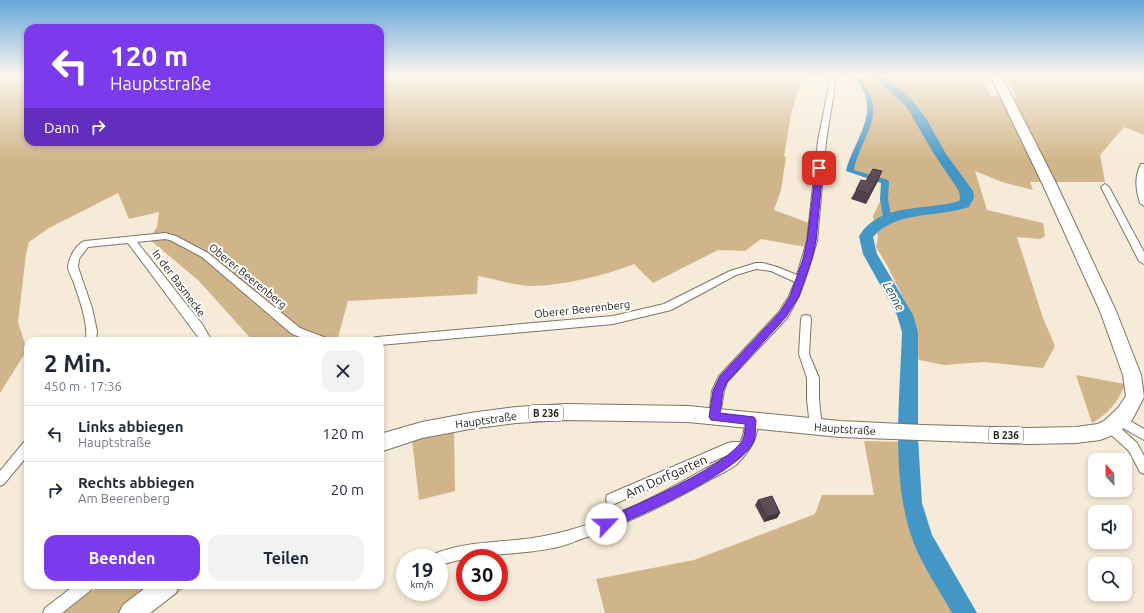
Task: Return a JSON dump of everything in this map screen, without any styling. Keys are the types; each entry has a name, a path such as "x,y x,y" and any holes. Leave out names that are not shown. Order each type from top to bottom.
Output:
{"main road":[{"path":"1010,104 1047,177 1108,311 1124,351 1134,382 1135,397 1116,423"},
{"name":"Hauptstraße","path":"384,442 422,430 516,415 565,412 623,412 715,417 886,432 1028,436 1076,435 1100,432 1116,423"},
{"path":"131,613 163,589"}],"street":[{"path":"715,417 718,391 723,379 783,315 794,296 800,280 812,241 822,148 829,104"},
{"path":"1144,166 1140,186 1144,203"},
{"path":"1105,187 1144,261"},
{"name":"Oberer Beerenberg","path":"91,337 92,331 87,308 73,272 74,258 85,244 170,236 205,255 296,331 312,337"},
{"name":"In der Basmecke","path":"131,240 204,337"},
{"name":"Oberer Beerenberg","path":"384,340 613,320 667,308 733,273 756,266 774,269 800,280"},
{"path":"806,322 804,354 813,378 813,399 816,427"},
{"name":"Am Dorfgarten","path":"448,556 455,553 532,545 558,540 580,534 652,504 732,460 744,448 749,440 751,420"},
{"path":"1116,423 1144,435"},
{"path":"1116,423 1133,447 1144,468"},
{"name":"Am Dorfgarten","path":"612,500 723,451 732,448 744,448"},
{"path":"0,480 24,451"},
{"path":"50,613 81,589"}],"shaded area":[{"path":"0,104 24,104 24,146 384,146 384,104 794,104 784,156 786,157 781,190 774,210 809,223 806,247 761,239 745,251 718,250 653,283 634,264 584,279 543,286 519,285 478,276 477,294 348,301 338,337 249,337 199,281 149,239 157,227 159,212 129,219 118,193 49,228 29,242 26,254 18,322 24,341 24,355 0,393"},
{"path":"870,104 1144,104 1144,135 1124,127 1100,155 1105,182 1030,182 1033,190 1002,182 975,171 987,210 1043,223 1045,236 1040,239 1017,237 1043,318 1055,346 1043,368 983,362 944,365 919,360 907,306 888,267 876,247 878,237 873,216 885,191 885,183 882,180 850,171 852,161 869,121"},
{"path":"1076,375 1125,384 1120,396 1112,406 1103,416 1092,423"},
{"path":"454,431 455,491 419,500 412,440"},
{"path":"864,441 904,442 905,499 917,541 956,613 605,613 596,579 694,560 815,514 822,495 874,495"},
{"path":"95,589 183,589 152,613 60,613"}],"building":[{"path":"873,169 882,171 870,194 856,190 861,180 866,181"},
{"path":"772,496 780,513 767,517 758,500"}],"waterway":[{"path":"870,104 869,121 852,161 850,171 885,182 884,199 887,216 885,221"},
{"name":"Lenne","path":"910,104 921,120 940,154 966,191 967,198 964,204 958,206 895,216 874,227 866,236 870,254 905,315 910,332 908,439 912,503 923,540 965,613"}],"route":[{"path":"606,524 652,504 722,466 732,460 744,448 749,440 751,433 751,420 715,417 718,391 723,379 783,315 794,296 808,259 812,241 819,168"}]}
